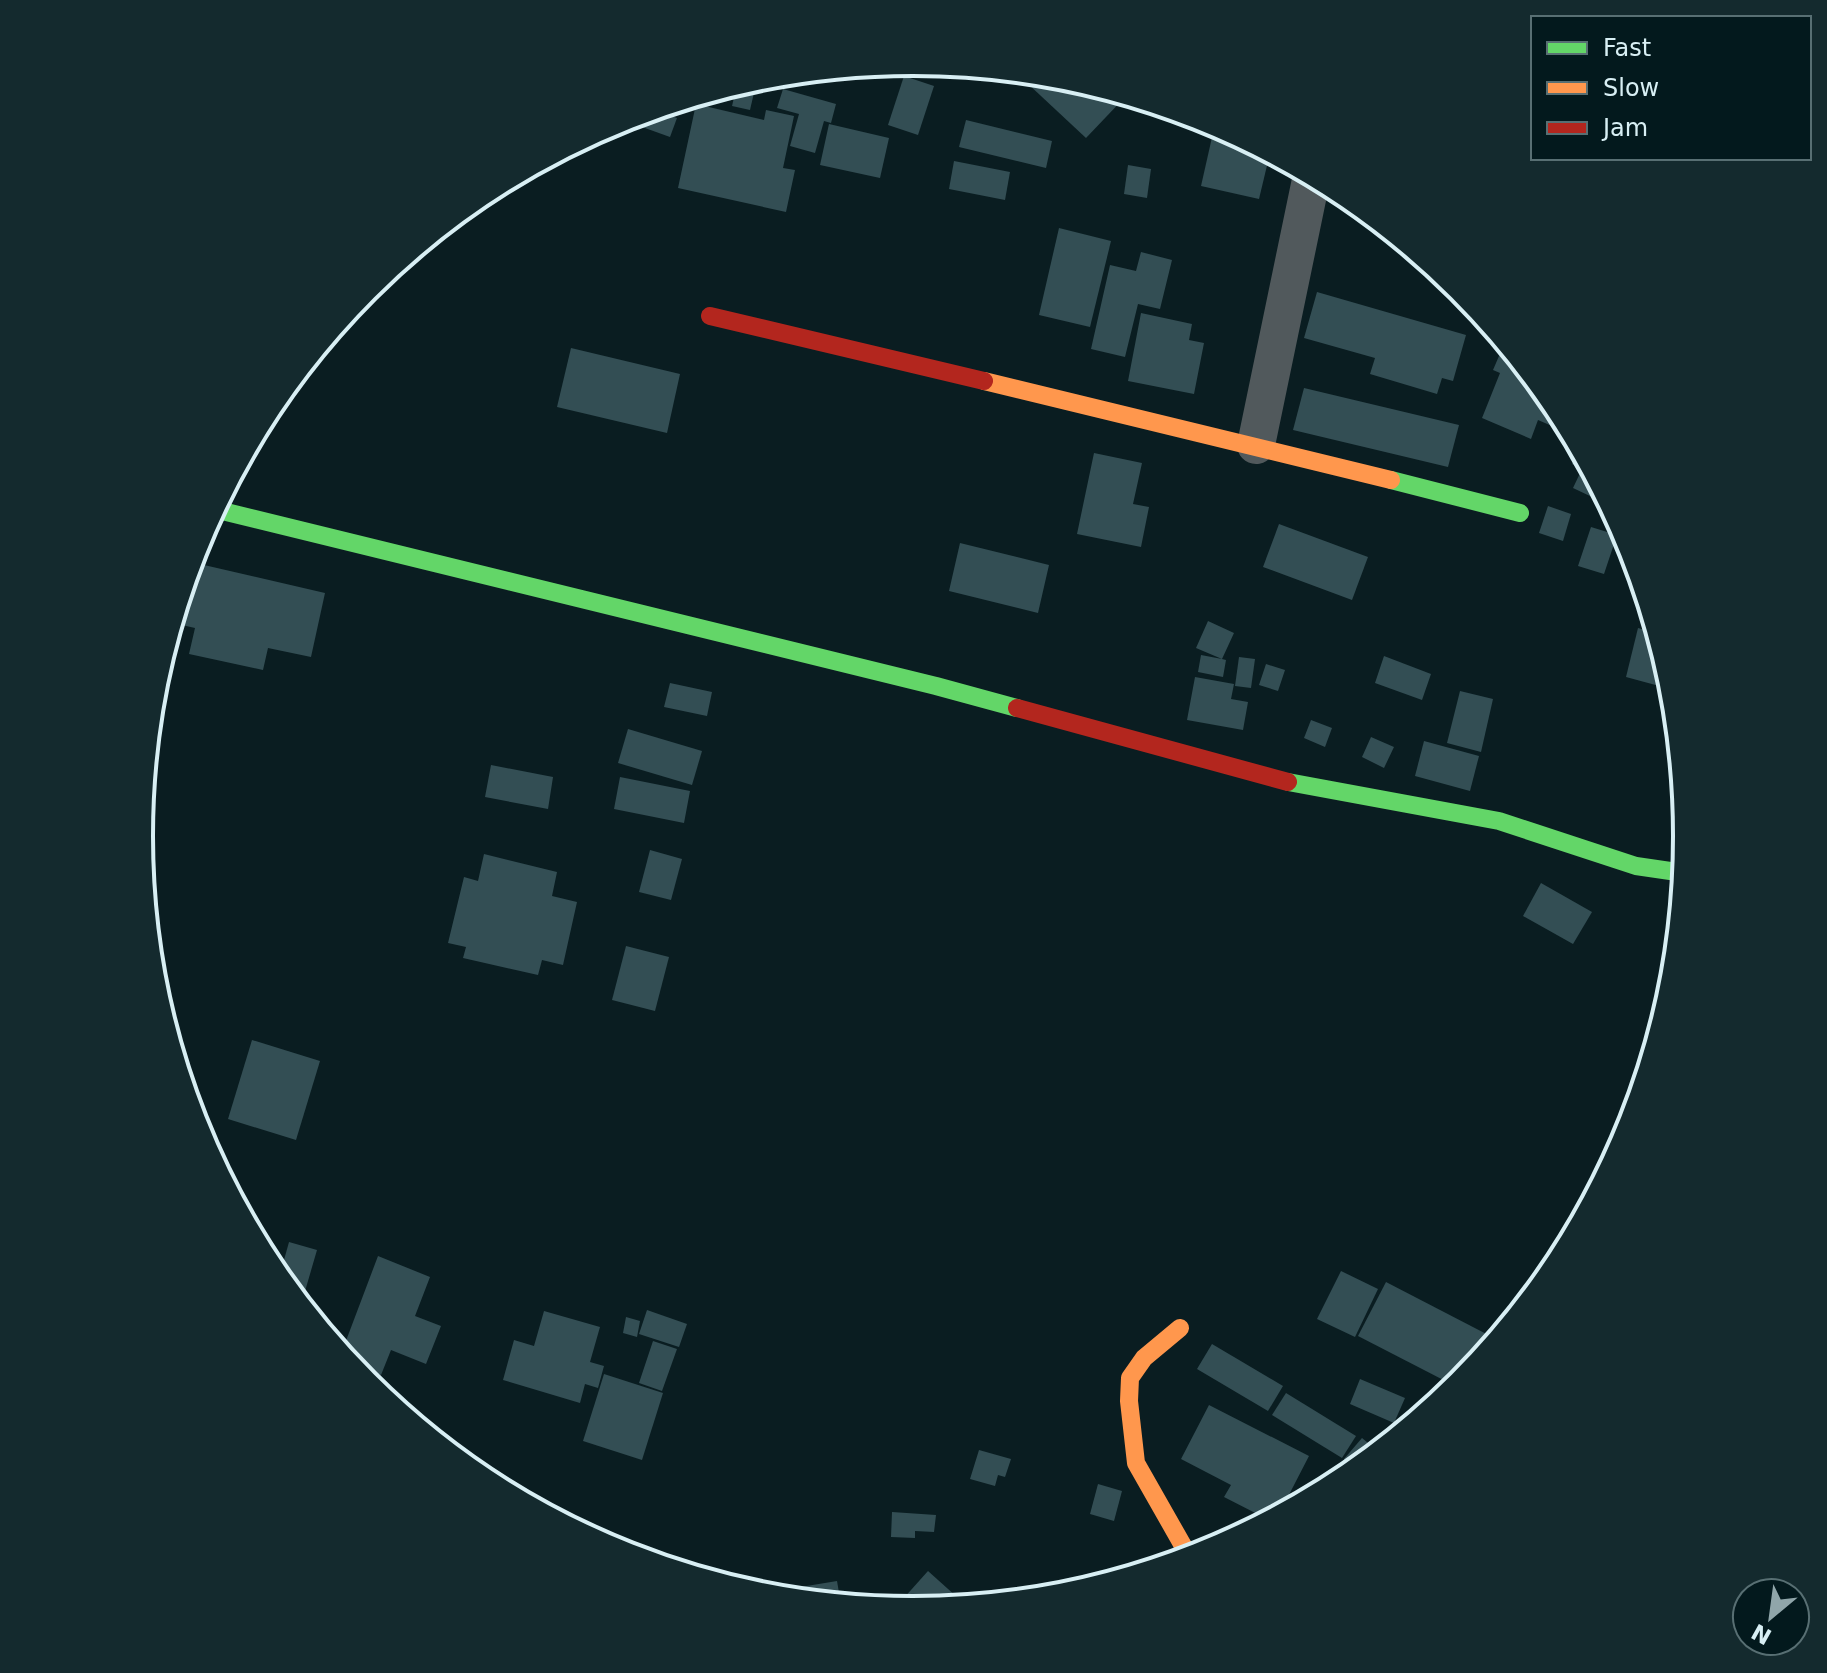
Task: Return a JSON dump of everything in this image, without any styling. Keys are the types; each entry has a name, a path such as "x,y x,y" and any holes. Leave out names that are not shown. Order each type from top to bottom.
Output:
{"street":[{"path":"1256,445 1309,188"},
{"path":"710,316 1256,445 1520,513"},
{"path":"226,512 936,686 1264,777 1499,821 1636,866 1673,871"},
{"path":"1180,1328 1144,1358 1130,1378 1129,1401 1136,1463 1184,1547"}],"building":[{"path":"904,76 934,86 918,135 888,125"},
{"path":"1030,86 1118,104 1086,138"},
{"path":"783,89 836,104 831,123 824,121 815,153 790,146 799,114 777,108"},
{"path":"754,94 750,110 732,106 734,98"},
{"path":"704,106 764,120 766,110 794,116 783,168 795,170 786,212 678,188 695,108"},
{"path":"670,116 677,118 670,137 641,127"},
{"path":"966,120 1052,141 1046,168 959,147"},
{"path":"829,124 889,138 880,178 820,165"},
{"path":"1212,137 1267,164 1259,199 1201,186"},
{"path":"954,161 1010,172 1005,200 949,189"},
{"path":"1128,165 1151,169 1147,198 1124,194"},
{"path":"1059,228 1111,241 1090,327 1039,315"},
{"path":"1141,252 1172,260 1160,309 1138,304 1125,357 1091,349 1110,265 1136,271"},
{"path":"1317,292 1466,335 1453,381 1442,378 1437,394 1370,374 1375,358 1304,338"},
{"path":"1141,313 1192,324 1189,340 1204,343 1194,394 1128,381"},
{"path":"571,348 680,374 667,433 557,407"},
{"path":"1500,353 1552,426 1538,420 1531,439 1482,418 1500,373 1493,370"},
{"path":"1304,388 1459,425 1448,467 1293,430"},
{"path":"1094,453 1142,463 1133,504 1149,507 1141,547 1077,534"},
{"path":"1581,472 1595,499 1573,488"},
{"path":"1548,506 1571,514 1563,541 1539,533"},
{"path":"1279,524 1368,557 1352,600 1263,567"},
{"path":"1591,527 1611,533 1615,542 1604,574 1578,566"},
{"path":"960,543 1049,565 1038,613 949,591"},
{"path":"203,565 325,593 311,657 268,648 263,670 189,654 195,628 183,625"},
{"path":"1208,621 1234,633 1222,659 1196,648"},
{"path":"1638,628 1645,630 1658,686 1626,677"},
{"path":"1201,655 1226,660 1223,677 1198,672"},
{"path":"1384,656 1431,674 1422,700 1375,683"},
{"path":"1239,657 1255,659 1251,688 1235,686"},
{"path":"1266,664 1285,670 1278,691 1259,685"},
{"path":"1195,677 1234,684 1231,699 1248,702 1243,730 1187,720"},
{"path":"670,683 712,692 707,716 664,707"},
{"path":"1460,691 1493,699 1481,752 1447,743"},
{"path":"1311,720 1332,728 1325,747 1304,738"},
{"path":"628,729 702,751 692,785 618,763"},
{"path":"1371,737 1394,747 1384,768 1362,757"},
{"path":"1424,741 1479,756 1470,791 1415,776"},
{"path":"491,765 553,777 548,809 485,797"},
{"path":"620,777 690,791 684,823 614,809"},
{"path":"650,850 682,859 671,900 639,892"},
{"path":"484,854 557,872 552,896 577,902 563,965 542,960 538,975 463,958 466,947 448,943 464,877 478,881"},
{"path":"1541,883 1592,912 1573,944 1523,916"},
{"path":"626,946 669,957 655,1011 612,1000"},
{"path":"252,1040 320,1061 296,1140 228,1119"},
{"path":"289,1242 317,1250 305,1292 283,1262"},
{"path":"378,1256 430,1277 415,1316 441,1326 426,1364 391,1350 381,1375 375,1372 346,1342"},
{"path":"1341,1271 1378,1289 1355,1337 1317,1319"},
{"path":"1386,1282 1488,1335 1444,1380 1358,1336"},
{"path":"647,1310 687,1324 679,1347 639,1334"},
{"path":"544,1311 600,1327 590,1362 604,1366 598,1388 585,1384 580,1403 503,1380 514,1340 534,1346"},
{"path":"626,1317 640,1321 637,1337 623,1333"},
{"path":"653,1341 677,1349 662,1391 639,1383"},
{"path":"1212,1344 1283,1386 1268,1411 1197,1369"},
{"path":"604,1374 663,1393 642,1460 583,1441"},
{"path":"1360,1379 1405,1398 1394,1423 1350,1404"},
{"path":"1286,1393 1356,1436 1342,1458 1272,1415"},
{"path":"1209,1405 1309,1456 1287,1499 1258,1515 1224,1497 1231,1485 1181,1459"},
{"path":"1362,1438 1370,1444 1347,1461 1344,1459"},
{"path":"979,1450 1011,1459 1005,1477 998,1475 995,1486 970,1479"},
{"path":"1098,1484 1122,1491 1114,1521 1090,1514"},
{"path":"892,1512 936,1515 934,1532 915,1531 915,1538 891,1537"},
{"path":"928,1571 955,1595 914,1597 905,1597"},
{"path":"837,1581 839,1592 814,1590 798,1587"}],"traffic: fast":[{"path":"1391,480 1520,513"},
{"path":"226,512 1017,708"},
{"path":"1288,782 1499,821 1636,866 1673,871"}],"traffic: slow":[{"path":"984,381 1391,480"},
{"path":"1180,1328 1144,1358 1130,1378 1129,1401 1136,1463 1184,1547"}],"traffic: jam":[{"path":"710,316 984,381"},
{"path":"1017,708 1288,782"}]}
